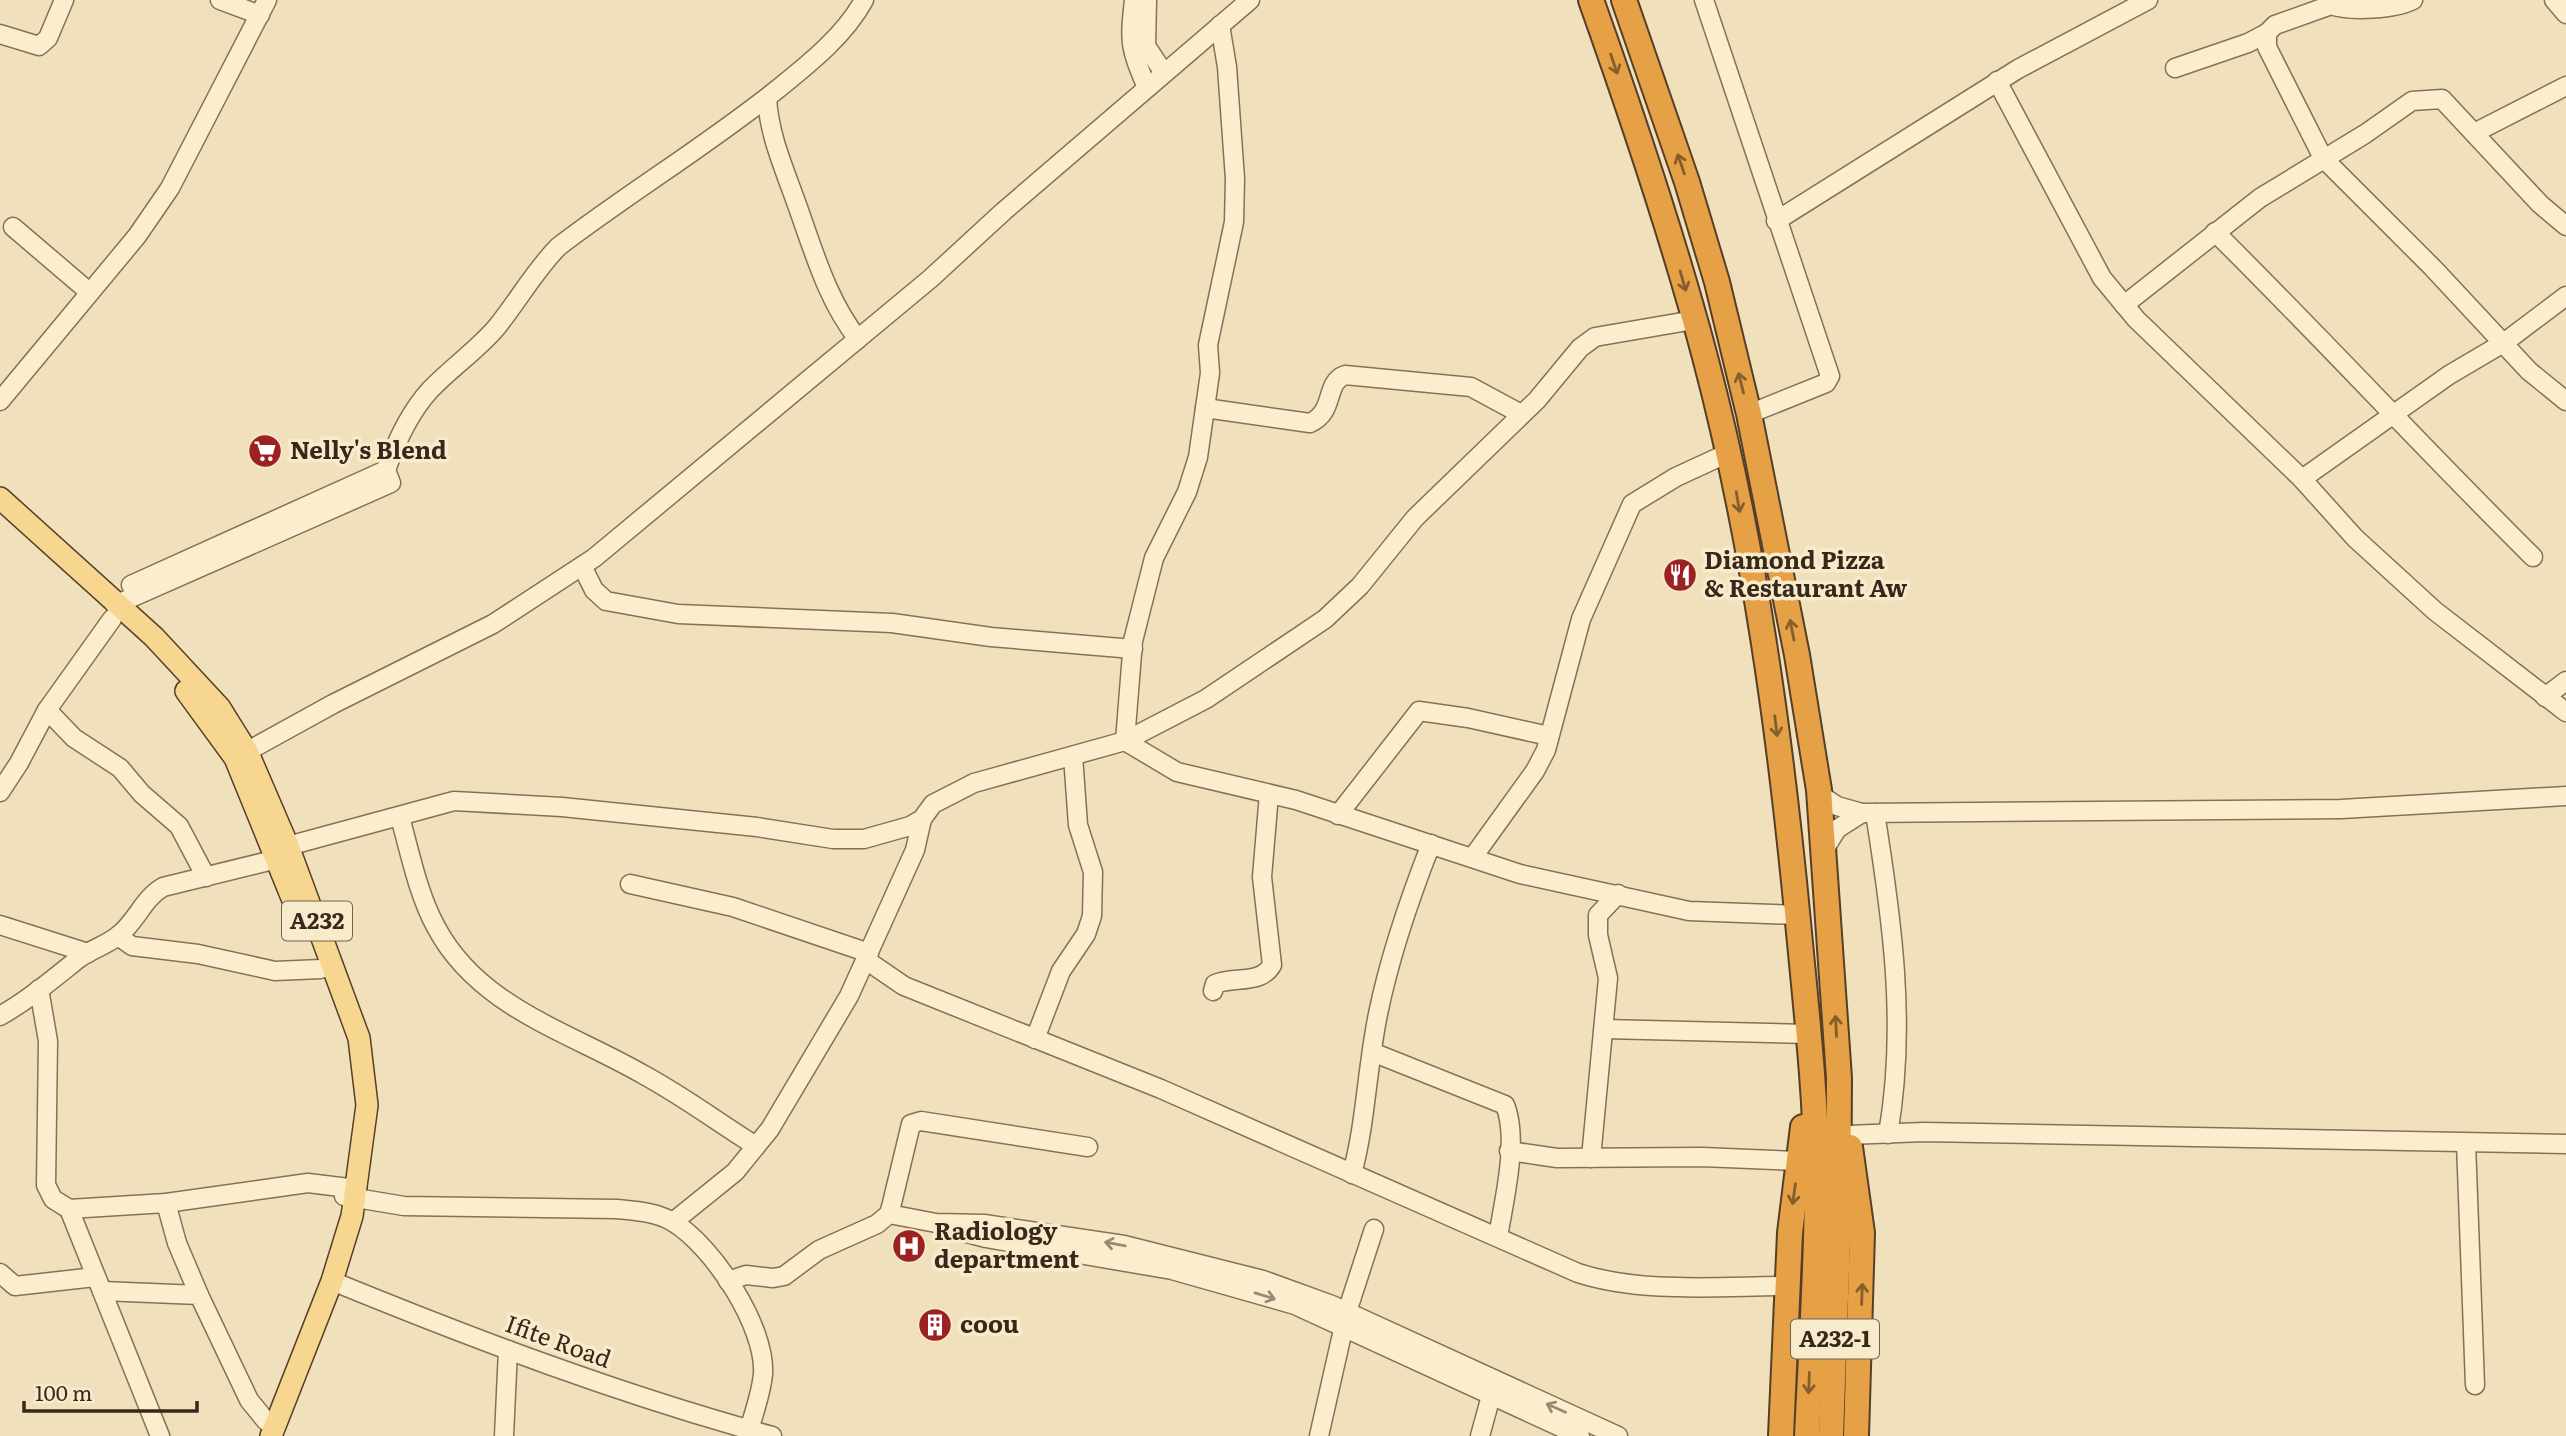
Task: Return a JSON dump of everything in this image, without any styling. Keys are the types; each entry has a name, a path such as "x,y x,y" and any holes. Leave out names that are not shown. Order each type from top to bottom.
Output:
{"highway":[{"name":"A232-1","path":"1591,0 1645,157 1694,320 1728,453 1770,673 1797,915 1817,1180 1826,1241 1831,1436"},
{"name":"A232-1","path":"1624,0 1687,182 1717,282 1749,414 1797,655 1819,794 1839,1078 1807,1436"},
{"path":"1782,1436 1790,1233 1811,1078"},
{"path":"1839,1078 1862,1233 1856,1436"}],"main road":[{"name":"A232","path":"0,498 111,607 241,756 359,1038 367,1105 332,1281 266,1431"},
{"name":"A232","path":"0,513 111,607"},
{"name":"A232","path":"266,1431 323,1277 351,1192 356,1109 355,1083 344,1034 283,852"}],"street":[{"path":"0,34 39,46 48,38 64,0"},
{"path":"0,401 88,291 137,236 170,188 264,8 220,0"},
{"path":"0,792 111,607 388,476 402,430 429,391 496,327 533,273 558,247 767,98 839,34 864,0"},
{"path":"1134,0 1130,33 1132,55 1147,88"},
{"path":"1147,0 1146,46 1164,73"},
{"path":"241,756 332,704 493,624 582,566 695,477 858,339 1250,0"},
{"path":"1704,0 1829,376 1826,383 1749,414"},
{"path":"1776,221 1997,81 2148,0"},
{"path":"2175,68 2248,43 2267,33 2275,25 2330,2 2345,10 2362,10 2413,0"},
{"path":"2554,0 2566,14"},
{"path":"1125,741 1133,649 1154,558 1187,492 1198,457 1210,373 1208,345 1234,222 1235,179 1227,67 1220,25"},
{"path":"2267,33 2267,47 2323,158 2505,342 2529,371 2566,401"},
{"path":"1997,81 2096,268 2124,305 2302,479 2355,538 2435,611 2566,712"},
{"path":"2474,133 2566,86"},
{"path":"767,98 768,124 832,299 858,339"},
{"path":"2124,305 2215,232 2412,101 2442,99 2540,204 2564,221"},
{"path":"749,112 768,124"},
{"path":"13,227 88,291"},
{"path":"2215,232 2533,557"},
{"path":"2302,479 2449,375 2505,342 2566,296"},
{"path":"0,1016 88,953 118,936 133,922 152,894 163,887 206,877 454,801 486,801 757,827 833,839 864,839 910,826 922,819 933,804 974,783 1125,741 1206,699 1325,619 1360,586 1415,518 1521,414 1580,348 1595,338 1694,320"},
{"path":"1205,408 1310,423 1324,413 1334,382 1345,375 1471,387 1521,414"},
{"path":"1473,857 1535,771 1546,750 1581,620 1632,504 1676,477 1728,453"},
{"path":"582,566 594,590 606,601 678,614 892,623 991,637 1133,649"},
{"path":"2545,696 2566,681"},
{"path":"47,710 74,738 120,768 142,794 179,826 206,877"},
{"path":"1338,815 1419,711 1468,718 1549,736"},
{"path":"1125,741 1177,772 1269,794 1520,874 1689,911 1797,915"},
{"path":"1035,1040 1061,971 1086,934 1092,916 1093,872 1078,825 1073,756"},
{"path":"1213,991 1216,984 1257,977 1272,965 1262,877 1269,794"},
{"path":"1819,794 1837,806 1869,813 2342,809 2566,796"},
{"path":"1824,850 1837,830 1869,813"},
{"path":"1869,813 1897,986 1897,1057 1888,1134"},
{"path":"400,817 423,897 436,928 468,972 498,999 644,1075 756,1146"},
{"path":"673,1222 735,1171 770,1129 808,1068 867,956 915,850 922,819"},
{"path":"1352,1174 1361,1140 1372,1052 1388,972 1406,906 1431,844"},
{"path":"630,884 733,907 867,956 904,986 1161,1089 1498,1237 1526,1252 1597,1279 1702,1286 1789,1286"},
{"path":"1591,1158 1608,978 1598,935 1598,915 1618,894"},
{"path":"0,925 88,953"},
{"path":"118,936 132,946 198,954 275,971 321,969"},
{"path":"39,989 48,1041 46,1185 52,1199 69,1209 166,1203 308,1183 404,1206 629,1210 661,1216 697,1241 728,1282 760,1342 763,1373 748,1433"},
{"path":"1604,1029 1807,1034"},
{"path":"1372,1052 1504,1105 1509,1117 1509,1151 1498,1237"},
{"path":"728,1282 746,1275 773,1278 783,1276 819,1250 877,1224 888,1214 911,1124 921,1121 1088,1147"},
{"path":"1848,1135 2566,1144"},
{"path":"2466,1143 2475,1385"},
{"path":"1509,1151 1557,1158 1702,1157 1798,1161"},
{"path":"166,1203 177,1243 199,1295 266,1431"},
{"path":"69,1209 160,1436"},
{"path":"888,1214 936,1223 984,1224 1124,1245 1263,1280 1493,1388 1580,1436"},
{"path":"1319,1436 1345,1319 1374,1229"},
{"path":"0,1273 15,1286 99,1284 199,1295"},
{"name":"Ifite Road","path":"332,1281 508,1350 671,1408 748,1433 772,1436"},
{"path":"505,1436 508,1350"},
{"path":"1480,1436 1493,1388"},
{"path":"1493,1388 1618,1436"}],"place":[{"name":"Nelly's Blend","path":"265,451"},
{"name":"Diamond Pizza & Restaurant Aw","path":"1680,575"},
{"name":"Radiology department","path":"909,1246"},
{"name":"coou","path":"935,1325"}]}
